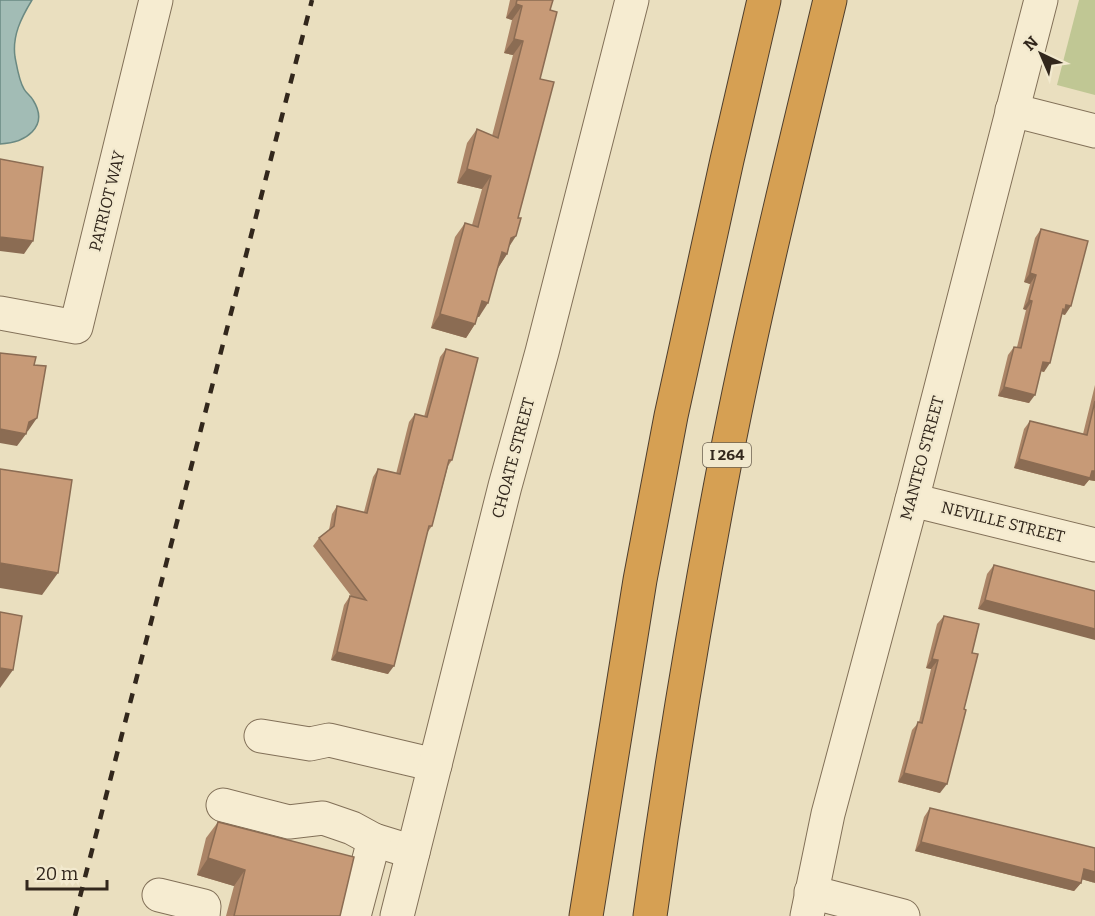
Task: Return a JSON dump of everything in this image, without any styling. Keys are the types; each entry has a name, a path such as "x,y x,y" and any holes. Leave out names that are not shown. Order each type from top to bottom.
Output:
{"highway":[{"path":"586,916 640,580 671,416 764,0"},
{"name":"I 264","path":"650,916 667,791 726,460 777,222 830,0"}],"street":[{"name":"PATRIOT WAY","path":"0,313 76,327 156,0"},
{"name":"CHOATE STREET","path":"397,916 502,497 542,352 632,0"},
{"name":"MANTEO STREET","path":"809,904 828,813 912,500 1041,0"},
{"path":"1012,110 1095,131"},
{"name":"NEVILLE STREET","path":"912,500 1095,545"},
{"path":"261,736 310,744 329,741 435,765"},
{"path":"223,805 289,822 323,818 352,828 374,840 413,852"},
{"path":"354,916 374,840"},
{"path":"159,895 204,906 203,916"},
{"path":"809,904 903,916"}],"green space":[{"path":"1079,0 1095,0 1095,95 1057,85"}],"water":[{"path":"0,0 32,0 18,27 14,49 21,82 33,100 39,118 37,126 26,137 0,144"}],"building":[{"path":"517,0 553,0 550,10 557,12 540,79 554,82 518,218 521,218 516,236 511,238 507,254 502,252 488,303 482,301 475,324 440,314 465,223 478,227 491,176 467,169 477,129 498,138 523,41 514,39 522,6 516,4"},
{"path":"0,159 43,167 33,241 0,237"},
{"path":"1041,229 1088,241 1071,306 1066,305 1065,310 1063,309 1050,363 1043,362 1035,395 1004,387 1014,347 1021,348 1032,301 1029,300 1036,275 1030,273"},
{"path":"446,349 478,358 452,460 449,460 432,526 429,526 394,666 337,652 350,596 366,600 319,538 334,526 337,506 367,513 378,469 400,474 415,414 427,417"},
{"path":"0,353 36,357 34,365 46,366 37,418 29,422 26,434 0,429"},
{"path":"1095,401 1095,471 1092,471 1090,478 1019,459 1030,421 1087,435"},
{"path":"0,469 72,480 58,573 0,563"},
{"path":"994,565 1095,591 1095,629 985,600"},
{"path":"0,612 22,616 13,670 0,668"},
{"path":"944,616 979,624 972,653 978,654 947,784 904,773 918,722 922,723 938,660 932,659"},
{"path":"930,808 1095,848 1095,872 1084,869 1081,883 921,842"},
{"path":"218,822 354,857 340,916 234,916 245,870 208,858"}],"railway":[{"path":"75,916 312,0"}]}
